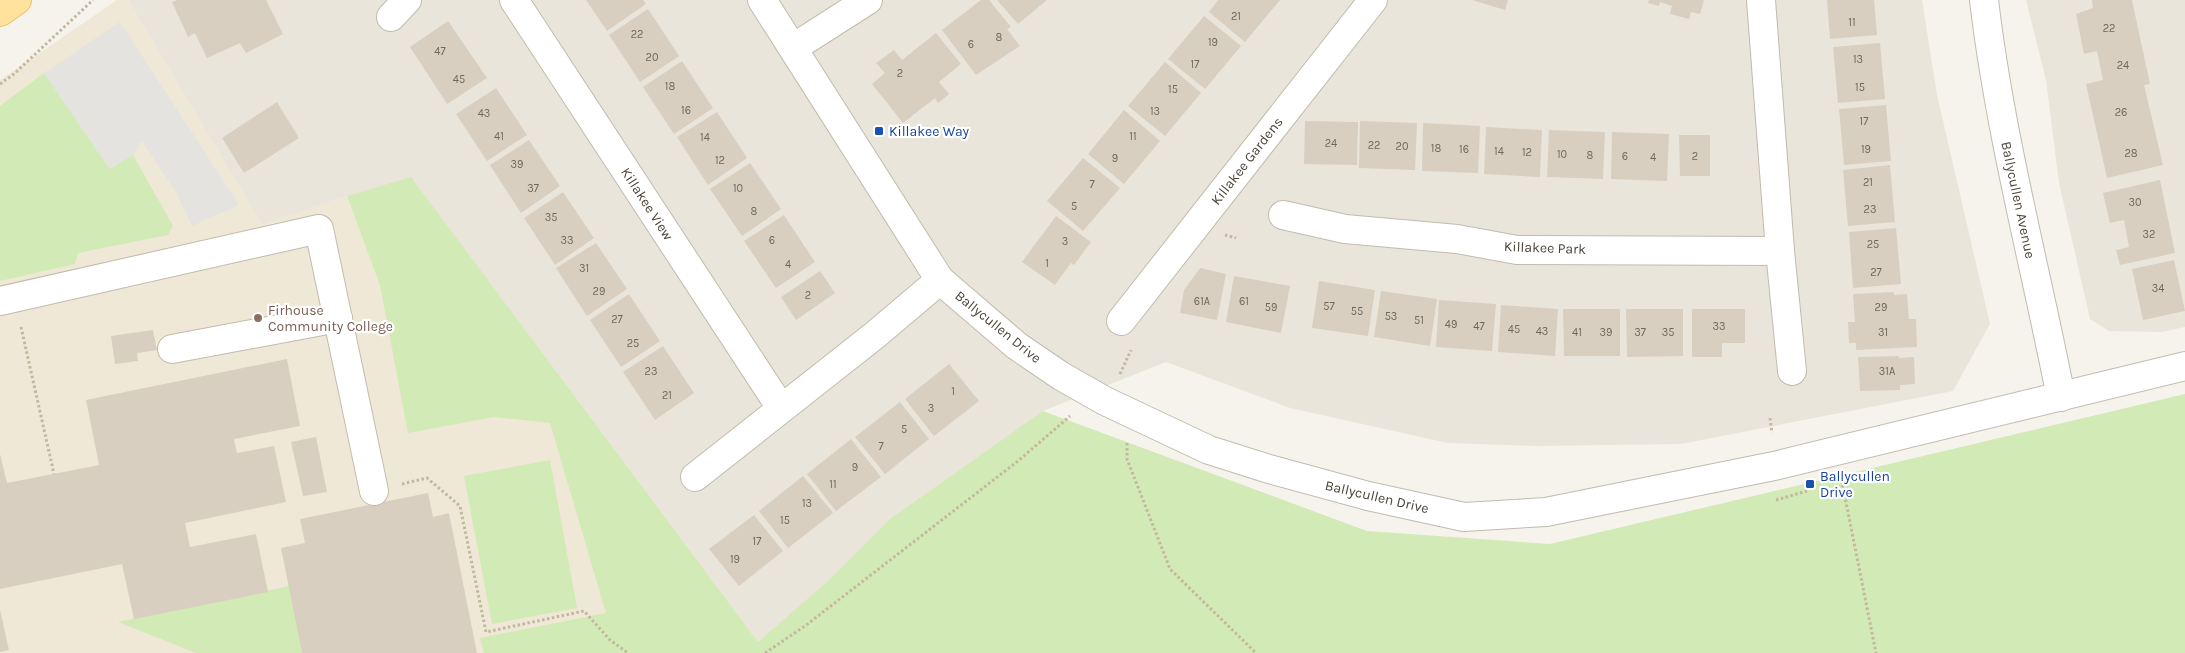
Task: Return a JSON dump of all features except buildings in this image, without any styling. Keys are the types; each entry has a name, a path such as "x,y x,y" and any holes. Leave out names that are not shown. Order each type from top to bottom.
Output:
{"main road":[{"path":"0,12 17,0"}],"street":[{"name":"Killakee View","path":"514,0 780,408"},
{"name":"Ballycullen Drive","path":"762,0 940,280 1017,346 1061,376 1139,418 1209,450 1269,470 1368,496 1464,517 1546,512 1774,466 2061,398 2185,366"},
{"path":"793,48 868,0"},
{"name":"Killakee Gardens","path":"1121,321 1372,0"},
{"path":"1761,0 1780,251 1792,371"},
{"name":"Ballycullen Avenue","path":"1984,0 1993,73 2010,166 2061,398"},
{"name":"Killakee Park","path":"1283,215 1345,229 1457,240 1517,250 1780,251"},
{"path":"0,301 319,229 374,491"},
{"path":"696,477 780,408 875,335 940,280"},
{"path":"172,349 338,318"}],"path":[{"path":"0,84 14,74 93,0"},
{"path":"21,326 54,474"},
{"path":"1120,376 1131,350"},
{"path":"765,653 805,626 995,479 1070,416 1077,420"},
{"path":"1139,418 1126,446 1127,459 1170,569 1256,653"},
{"path":"1770,418 1772,433"},
{"path":"1118,441 1126,446"},
{"path":"374,491 427,478 460,506 486,632 584,611 610,640 628,653"},
{"path":"1832,484 1842,482 1876,653"},
{"path":"1776,500 1814,490"}],"shaded area":[{"name":"Firhouse Community College","path":"117,0 128,0 262,225 347,196 411,177 758,642 1043,411 1117,653 0,653 0,80"},
{"path":"128,0 1922,0 1937,95 1990,324 1953,391 1681,444 1537,446 1448,443 1290,408 1166,362 1043,411 758,642 411,178 347,196 262,225"},
{"path":"2026,0 2185,0 2185,327 2162,332 2109,331 2090,319 2059,183 2046,80"},
{"path":"120,22 239,205 192,226 176,192 142,141 133,155 110,169 44,73"}],"green space":[{"path":"44,73 109,168 133,155 173,226 168,235 78,253 75,264 0,281 0,106"},
{"path":"411,177 758,642 827,582 890,519 1043,411 1367,531 1550,544 2185,394 2185,653 484,653 480,638 606,613 550,423 494,417 408,433 380,285 347,196"},
{"path":"550,460 577,608 492,624 464,476"},
{"path":"289,586 302,653 196,653 118,622"}],"place":[{"name":"Killakee Way","path":"879,131"},
{"name":"Firhouse Community College","path":"258,318"},
{"name":"Ballycullen Drive","path":"1810,484"}]}
